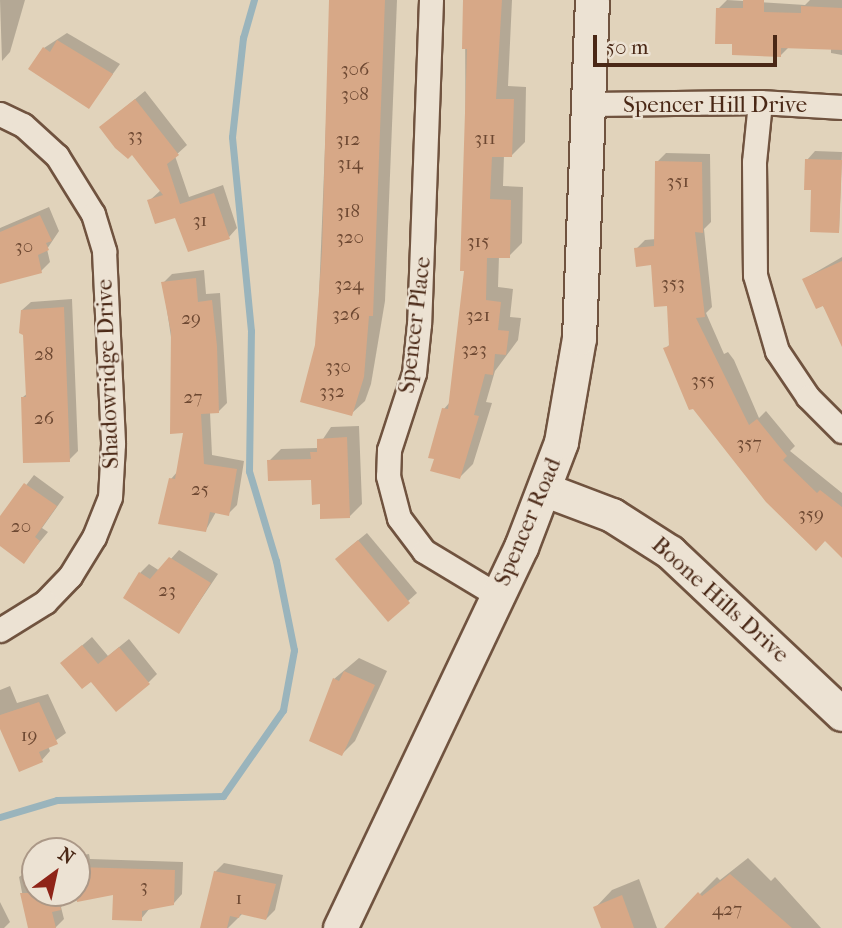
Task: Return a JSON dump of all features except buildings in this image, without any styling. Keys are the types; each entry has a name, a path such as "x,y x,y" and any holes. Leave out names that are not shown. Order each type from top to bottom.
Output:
{"main road":[{"name":"Spencer Road","path":"340,928 546,489 571,400 579,338 592,0"},
{"name":"Boone Hills Drive","path":"546,489 612,515 670,551 842,714"}],"street":[{"name":"Spencer Place","path":"431,0 419,324 414,373 389,450 388,476 399,518 424,551 497,595"},
{"name":"Spencer Hill Drive","path":"589,104 760,102 842,107"},
{"path":"760,102 754,162 755,275 778,351 808,397 842,431"},
{"name":"Shadowridge Drive","path":"0,114 23,125 57,156 93,214 104,251 113,444 110,497 94,537 70,576 45,602 0,630"}],"waterway":[{"path":"0,817 57,800 223,796 283,710 294,650 276,561 249,471 251,331 232,137 243,38 254,0"}]}
